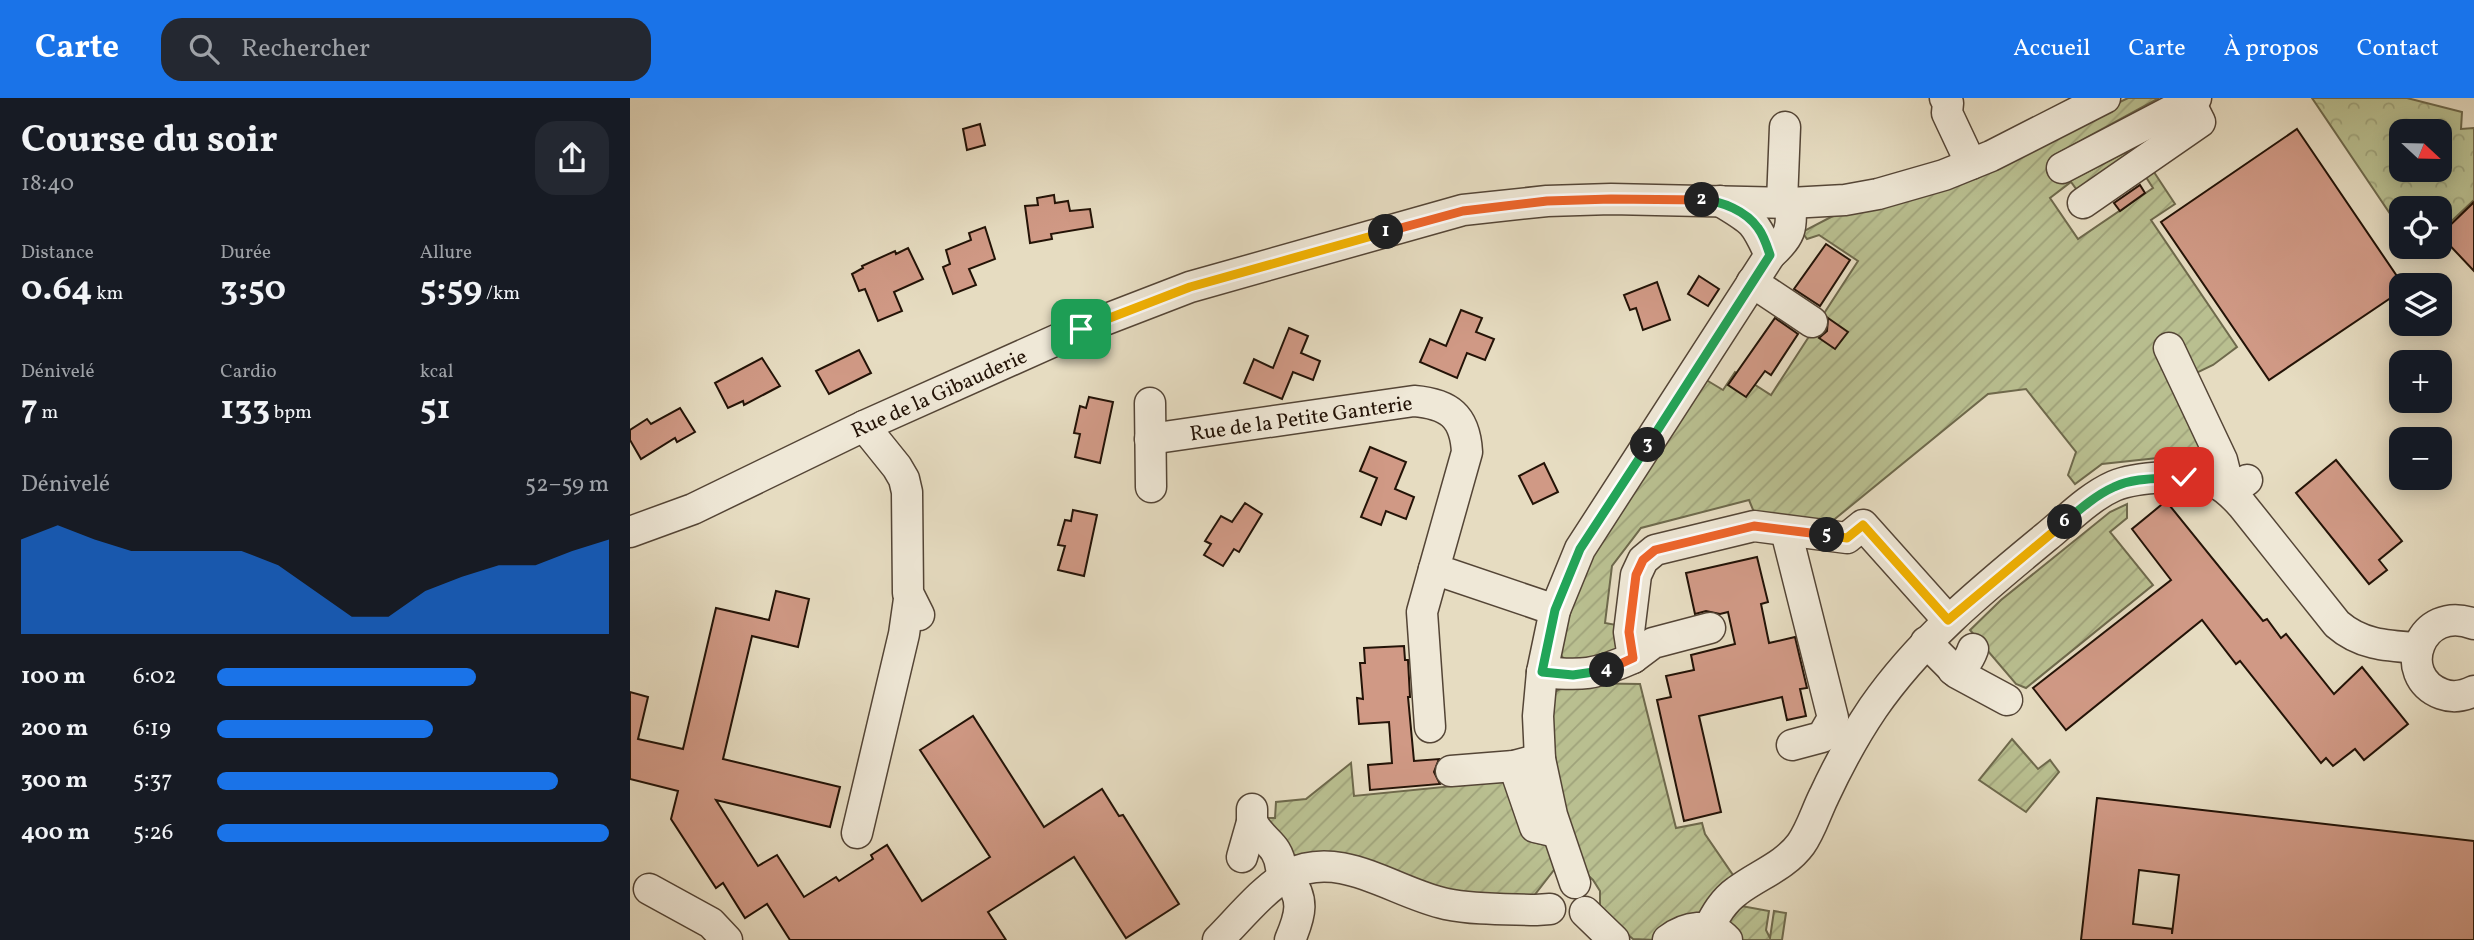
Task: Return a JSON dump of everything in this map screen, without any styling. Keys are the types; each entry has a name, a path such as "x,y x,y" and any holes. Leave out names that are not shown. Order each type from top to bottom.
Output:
{"street":[{"path":"1784,209 1836,209 1846,200 1908,186 1971,164 2105,98"},
{"path":"2062,168 2191,99 2200,122 2083,203"},
{"path":"1949,101 1947,113 1971,164"},
{"path":"1575,883 1558,832 1527,762 1538,716 1542,672 1555,610 1580,549 1752,282 1770,255 1782,244 1785,127"},
{"name":"Rue de la Gibauderie","path":"630,531 693,509 864,426 1081,329 1190,287 1463,211 1547,201 1611,199 1719,201 1784,209"},
{"path":"1719,201 1749,219 1759,229 1770,255"},
{"path":"1752,282 1812,322"},
{"path":"2169,348 2222,460 2337,624 2349,635 2391,647 2418,648"},
{"name":"Rue de la Petite Ganterie","path":"1150,439 1414,401 1430,402 1446,408 1460,420 1466,435 1466,452 1422,612 1430,727"},
{"path":"1150,403 1152,487"},
{"path":"857,833 904,634 909,599 907,492 904,479 864,426"},
{"path":"1668,940 1680,931 1695,928 1717,934 1727,900 1736,891 1774,868 1800,845 1843,756 1897,675 1948,620 2085,505 2115,486 2133,482 2200,478 2239,486"},
{"path":"1633,658 1629,632 1636,575 1643,560 1655,550 1754,526 1847,538 1863,525 1948,620"},
{"path":"1786,531 1833,718 1822,737 1792,745"},
{"path":"1434,569 1555,610"},
{"path":"909,599 925,625"},
{"path":"2474,624 2463,620 2441,622 2426,633 2418,648 2417,660 2425,682 2434,690 2457,696 2474,691"},
{"path":"1542,672 1573,675 1603,672 1633,658 1653,643 1710,628"},
{"path":"1926,642 1963,659 2007,701"},
{"path":"1451,771 1527,762"},
{"path":"1242,858 1252,816 1256,831 1279,853 1284,872 1297,889 1297,925 1290,940"},
{"path":"1217,940 1284,872 1305,868 1336,866 1448,905 1550,909"},
{"path":"649,889 711,923 727,940"},
{"path":"1585,912 1614,940"}],"green space":[{"path":"2128,98 2159,98 2053,156 2068,182 2124,153 2136,152 2082,197 2071,182 2050,198 2078,239 2153,188 2142,171 2150,166 2175,204 2151,220 2237,347 2213,365 2196,373 2212,458 2195,454 2102,464 2075,484 2068,475 2076,452 2026,389 1988,394 1825,527 1756,517 1749,500 1641,528 1612,566 1605,623 1622,626 1620,644 1614,656 1567,663 1561,655 1561,628 1581,570 1703,378 1723,390 1735,372 1771,395 1858,261 1819,235 1807,239 1802,232 1862,205 1995,163"},
{"path":"2312,98 2407,98 2462,112 2461,129 2474,128 2474,200 2452,221 2452,196 2389,196 2389,212"},
{"path":"2127,504 2127,518 2110,532 2153,585 2026,688 2016,684 1970,630 2001,600 2110,512"},
{"path":"1570,683 1640,684 1676,828 1702,823 1705,834 1735,878 1705,910 1655,940 1633,939 1606,916 1600,906 1600,891 1582,870 1555,789 1552,694"},
{"path":"2012,739 2038,769 2050,760 2059,772 2026,812 1979,780"},
{"path":"1351,763 1354,796 1513,780 1532,842 1553,847 1557,866 1533,897 1475,899 1299,857 1283,850 1261,818 1275,818 1276,802 1306,799"},
{"path":"1736,905 1769,911 1766,930 1770,938 1774,911 1786,913 1782,940 1735,940 1727,918"}],"building":[{"path":"980,124 985,145 967,150 963,129"},
{"path":"2297,129 2395,273 2389,273 2389,299 2269,380 2161,222"},
{"path":"2140,185 2145,193 2120,211 2114,203"},
{"path":"1054,195 1055,203 1068,201 1070,211 1090,209 1093,227 1051,234 1052,239 1030,243 1025,206 1038,205 1037,198"},
{"path":"2474,202 2474,271 2452,248 2452,223"},
{"path":"985,227 995,259 969,269 976,285 953,294 943,267 950,264 946,250 971,240 969,233"},
{"path":"1826,244 1850,260 1820,306 1794,289"},
{"path":"908,248 923,279 894,292 902,311 878,321 865,289 859,291 852,274 863,268 862,266"},
{"path":"1699,276 1719,289 1708,306 1688,294"},
{"path":"1657,282 1670,320 1643,330 1636,308 1630,310 1624,295"},
{"path":"1461,310 1482,318 1476,332 1494,339 1485,360 1467,353 1457,378 1420,362 1430,339 1446,346"},
{"path":"1775,318 1798,334 1771,375 1765,371 1746,397 1728,385"},
{"path":"1828,318 1848,332 1835,349 1819,338 1827,331"},
{"path":"1289,328 1308,336 1301,353 1320,361 1313,380 1293,372 1282,399 1244,383 1254,359 1273,368"},
{"path":"859,350 871,373 829,394 816,371"},
{"path":"762,358 780,386 744,405 743,401 728,408 715,383"},
{"path":"1089,397 1113,402 1100,463 1075,457 1080,434 1074,433 1080,406 1086,408"},
{"path":"680,408 695,432 677,442 675,438 641,459 630,440 630,430 647,419 651,424"},
{"path":"1370,447 1406,462 1395,489 1414,497 1406,519 1386,511 1381,525 1361,517 1377,478 1360,471"},
{"path":"2336,460 2402,541 2379,560 2387,570 2369,584 2296,493"},
{"path":"1544,463 1558,492 1533,504 1519,476"},
{"path":"2166,501 2263,621 2267,619 2281,638 2286,634 2334,694 2362,667 2408,724 2364,760 2355,749 2333,766 2326,758 2321,763 2240,661 2236,664 2202,620 2066,730 2033,688 2171,580 2132,529"},
{"path":"1245,503 1262,514 1239,552 1234,549 1223,566 1204,555 1211,544 1205,541 1221,516 1232,522"},
{"path":"1073,510 1097,515 1084,576 1058,570 1065,546 1058,545 1065,520 1071,521"},
{"path":"1757,557 1768,602 1761,604 1769,643 1795,637 1807,688 1800,689 1806,716 1787,720 1782,697 1699,716 1721,812 1684,821 1657,700 1671,697 1666,676 1694,670 1691,655 1735,644 1728,612 1720,614 1706,611 1695,614 1686,573"},
{"path":"776,591 809,599 798,647 752,636 723,759 840,787 830,827 716,800 758,866 777,855 804,897 836,877 839,881 873,859 871,855 887,845 922,901 990,857 920,750 973,716 1044,827 1102,789 1119,816 1123,815 1179,904 1126,938 1074,857 988,912 1006,940 790,940 767,904 745,918 723,883 716,888 671,819 678,791 630,779 630,692 648,697 638,739 683,749 716,608 769,620"},
{"path":"1404,646 1405,660 1408,660 1408,697 1414,761 1439,759 1434,772 1440,784 1370,790 1368,765 1392,763 1389,722 1359,724 1357,698 1363,699 1360,663 1365,663 1364,648"},
{"path":"2097,798 2474,841 2474,940 2081,940","holes":["2139,870 2179,875 2172,934 2172,929 2133,924"]}],"route":[{"path":"1081,329 1190,287 1463,211 1547,201 1719,201 1749,219 1759,229 1770,255 1580,549 1555,610 1542,672 1573,675 1603,672 1633,658 1629,632 1636,575 1643,560 1655,550 1754,526 1847,538 1863,525 1948,620 2097,496 2115,486 2133,482 2184,477"}]}
